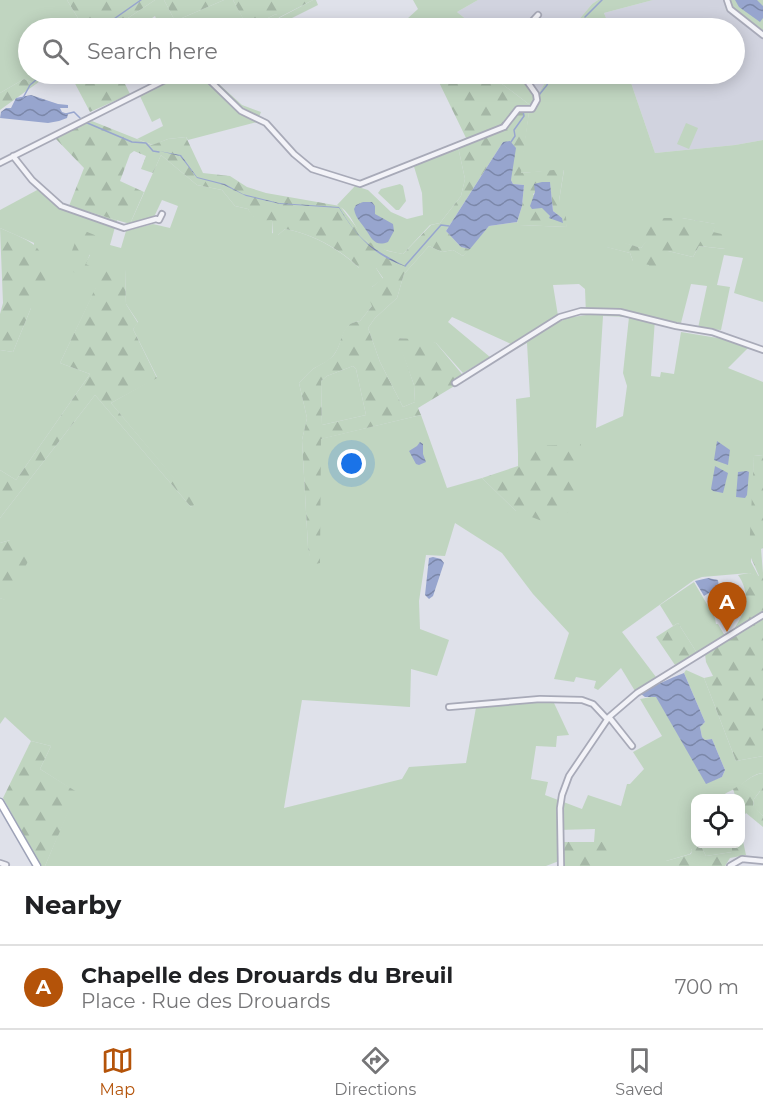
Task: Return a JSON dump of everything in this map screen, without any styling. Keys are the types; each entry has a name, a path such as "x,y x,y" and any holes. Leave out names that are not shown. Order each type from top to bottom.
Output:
{"main road":[{"path":"0,802 37,866"}],"street":[{"path":"727,0 730,9 741,18"},
{"path":"535,18 538,15"},
{"path":"745,21 763,35"},
{"path":"0,163 157,84"},
{"path":"213,84 241,111 267,123 294,154 312,169 360,184 504,127 518,109 532,109 537,100 529,84"},
{"path":"13,156 32,180 54,201 70,209 124,228 159,220 162,214"},
{"path":"455,383 560,317 573,312 620,312 712,332 763,350"},
{"path":"561,866 560,808 562,795 569,776 608,718 638,693 763,615"},
{"path":"449,706 540,699 582,700 593,704 632,746"},
{"path":"730,866 737,860 763,861"}],"shaded area":[{"path":"478,0 598,0 580,18 464,18 457,12"},
{"path":"653,0 724,0 726,10 737,18 606,18 604,13"},
{"path":"745,24 763,38 763,140 655,153 631,84 745,84"},
{"path":"526,84 544,84 537,96"}],"green space":[{"path":"0,0 67,0 78,18 18,18 18,82 0,93"},
{"path":"67,0 155,0 128,18 78,18"},
{"path":"155,0 164,0 173,18 156,18 155,16 128,18"},
{"path":"164,0 224,0 182,18 173,18"},
{"path":"224,0 233,0 243,18 182,18"},
{"path":"233,0 313,0 278,18 276,14 268,18 243,18"},
{"path":"316,0 318,5 292,18 279,18"},
{"path":"413,0 478,0 457,12 464,18 408,18 418,9"},
{"path":"598,0 653,0 604,13 606,18 580,18"},
{"path":"724,0 763,0 763,38 745,24 745,18 737,18 726,10"},
{"path":"18,82 36,84 0,110 0,93"},
{"path":"75,84 125,84 130,94 90,112"},
{"path":"161,84 219,84 242,105 261,112 257,122 188,140 186,137 168,139 153,145 137,139 163,126 160,118 152,122 139,94"},
{"path":"440,84 502,84 530,105 521,173 564,169 559,201 565,208 567,227 519,225 517,222 522,206 524,185 513,184 511,180 512,167 503,142 446,231 461,247 470,249 463,256 453,250 442,252 429,246 404,274 397,298 375,318 368,328 380,362 403,407 415,402 414,385 397,338 428,340 436,343 466,379 418,408 421,415 321,439 320,563 311,565 302,440 307,418 299,383 313,369 333,356 345,329 360,321 372,306 369,298 372,287 383,278 376,268 359,268 335,249 305,234 285,229 273,236 272,220 262,221 252,216 248,209 235,206 222,190 197,185 161,155 153,173 141,169 146,156 134,151 130,154 120,181 144,192 130,224 69,206 84,168 55,138 92,121 152,145 168,139 186,137 203,173 230,176 247,187 266,193 340,206 367,241 388,251 403,254 431,225 440,223 461,196 465,179 457,142 466,138","holes":["550,183 553,211 562,218 550,216 533,194","353,366 356,369 366,415 322,425 321,381 327,376"]},
{"path":"502,84 526,84 537,96 544,84 631,84 655,153 763,140 763,302 734,293 743,258 724,255 717,285 730,287 721,330 698,328 707,286 691,284 681,323 655,319 651,376 660,377 661,372 674,374 681,332 724,339 749,347 728,368 763,382 763,455 754,456 751,562 759,577 749,573 702,577 694,580 622,632 656,677 635,691 621,668 598,690 594,688 596,681 576,677 574,682 554,679 569,633 533,594 502,553 455,523 445,556 426,555 419,601 420,629 449,640 437,676 411,669 410,707 302,700 284,808 402,779 409,767 466,763 477,702 550,697 548,702 554,703 569,735 557,736 556,747 536,746 531,779 548,782 545,795 582,809 588,795 621,806 627,784 630,784 644,769 633,752 662,736 640,699 656,696 706,783 722,777 725,770 712,739 705,740 702,737 700,727 705,722 684,673 686,670 704,678 736,761 763,756 763,773 725,794 691,794 691,838 688,838 692,851 690,854 666,861 666,866 610,866 610,842 594,842 595,829 558,830 559,861 546,866 45,866 76,792 40,769 51,746 31,741 5,717 0,724 0,598 6,600 10,540 0,543 0,518 95,395 191,507 195,504 111,403 157,377 133,329 138,322 126,304 125,269 98,272 85,264 90,255 73,247 97,286 60,363 90,374 16,480 0,470 0,350 13,352 31,308 34,243 0,228 0,210 39,189 53,202 68,210 69,206 117,220 110,245 121,248 126,231 153,224 170,228 178,206 162,200 154,217 130,224 161,155 197,185 222,190 235,206 248,209 253,216 272,220 272,233 278,235 285,229 305,234 335,249 359,268 376,268 383,279 372,287 372,306 360,321 353,323 345,330 333,356 313,369 299,383 307,418 302,440 308,547 312,565 320,439 421,415 447,488 482,478 516,511 522,454 518,454 516,399 530,397 527,343 516,349 511,344 452,317 448,322 490,357 463,373 436,343 398,338 414,385 415,402 403,407 380,362 368,328 375,318 397,298 404,274 429,246 442,252 453,250 463,256 489,226 517,222 520,225 567,227 559,201 564,170 520,173 530,105","holes":["682,218 715,224 713,232 725,249 699,246 693,257 668,251 633,261 630,253 607,247 616,241 641,248 648,240","579,284 585,289 586,315 567,318 559,322 553,285","603,316 629,317 623,373 627,386 623,416 596,428"]},
{"path":"686,123 698,128 689,149 677,144"},
{"path":"457,142 465,179 461,196 440,223 430,225 403,254 371,244 359,232 346,212 337,205 355,186 368,190 391,212 407,219 423,215 422,193 412,160"},
{"path":"400,184 403,186 406,201 399,210 396,210 378,193 381,189"},
{"path":"650,218 682,218 716,224 713,232 730,236 726,249 699,246 693,257 668,251 657,278 650,275 649,265 633,261 630,253 606,247 616,240 641,248 647,240 644,236"},
{"path":"0,228 26,240 39,250 44,266 47,294 31,308 13,352 0,350 0,314 3,303"},
{"path":"80,229 97,236 86,264 98,271 104,267 125,269 126,304 138,323 133,329 157,378 111,403 196,504 191,507 95,395 0,518 0,470 16,480 90,374 60,363 96,287 66,267"},
{"path":"353,366 356,369 366,415 322,425 321,381 327,376"},
{"path":"581,444 577,479 568,512 555,526 516,511 482,478 518,466 518,454 522,454 529,446"},
{"path":"763,455 763,548 761,549 763,756 736,761 704,678 713,676 705,654 736,634 734,629 742,616 746,596 738,575 749,573 759,576 749,553 754,456"},
{"path":"10,540 33,552 7,601 0,598 0,543"},
{"path":"694,582 715,618 716,624 725,636 697,653 678,623 673,626 660,605"},
{"path":"678,623 697,653 675,665 656,637"},
{"path":"31,741 51,746 40,769 77,792 45,866 41,866 3,798"},
{"path":"763,773 763,792 760,791 754,799 753,806 763,816 763,827 745,814 745,794 735,794 733,789"},
{"path":"761,790 763,792 763,816 753,807 754,799"},
{"path":"688,838 691,838 691,848 702,848 706,856 732,852 732,848 744,848 746,855 730,858 725,866 666,866 666,861 691,854 692,850 686,842"},
{"path":"563,842 610,842 610,866 563,866"},
{"path":"702,848 732,848 732,852 706,856"}],"water":[{"path":"735,0 757,0 763,6 763,18 760,22 739,7"},
{"path":"31,95 68,105 68,108 60,108 62,112 68,114 67,118 48,123 0,118 1,112 6,108 11,108 16,98"},
{"path":"510,141 516,148 511,180 513,184 524,185 522,206 517,222 489,226 470,249 461,247 446,231 503,142"},
{"path":"159,151 181,155 197,177 225,184 243,194 279,203 339,207 360,236 352,228 339,208 280,204 246,196 224,185 197,178 180,156"},
{"path":"550,182 553,211 562,218 563,223 549,218 550,216 542,208 532,209 530,206 535,192 534,184"},
{"path":"372,202 375,206 375,214 393,224 394,231 388,242 380,244 374,241 357,218 354,209 356,205"},
{"path":"360,236 384,255 407,267 385,258"},
{"path":"717,441 730,450 728,465 714,460"},
{"path":"420,442 423,444 426,462 419,465 416,464 409,451"},
{"path":"715,466 728,473 723,493 711,489"},
{"path":"738,472 749,472 747,495 745,498 736,497"},
{"path":"429,558 441,559 444,563 433,596 429,599 425,595"},
{"path":"708,578 718,580 719,587 704,596 695,581"},
{"path":"684,673 705,722 700,727 702,737 705,740 712,739 725,770 722,777 706,784 656,697 645,697 641,694"}],"waterway":[{"path":"115,18 141,0"},
{"path":"585,17 602,0"},
{"path":"23,98 31,84"},
{"path":"539,95 547,84"},
{"path":"511,142 515,136 514,130 524,116 523,111"},
{"path":"66,114 74,112 80,118"},
{"path":"85,122 132,142 146,143 153,151 159,152"},
{"path":"405,266 441,225 449,226"}],"place":[{"name":"Chapelle des Drouards du Breuil","path":"727,632"}]}
